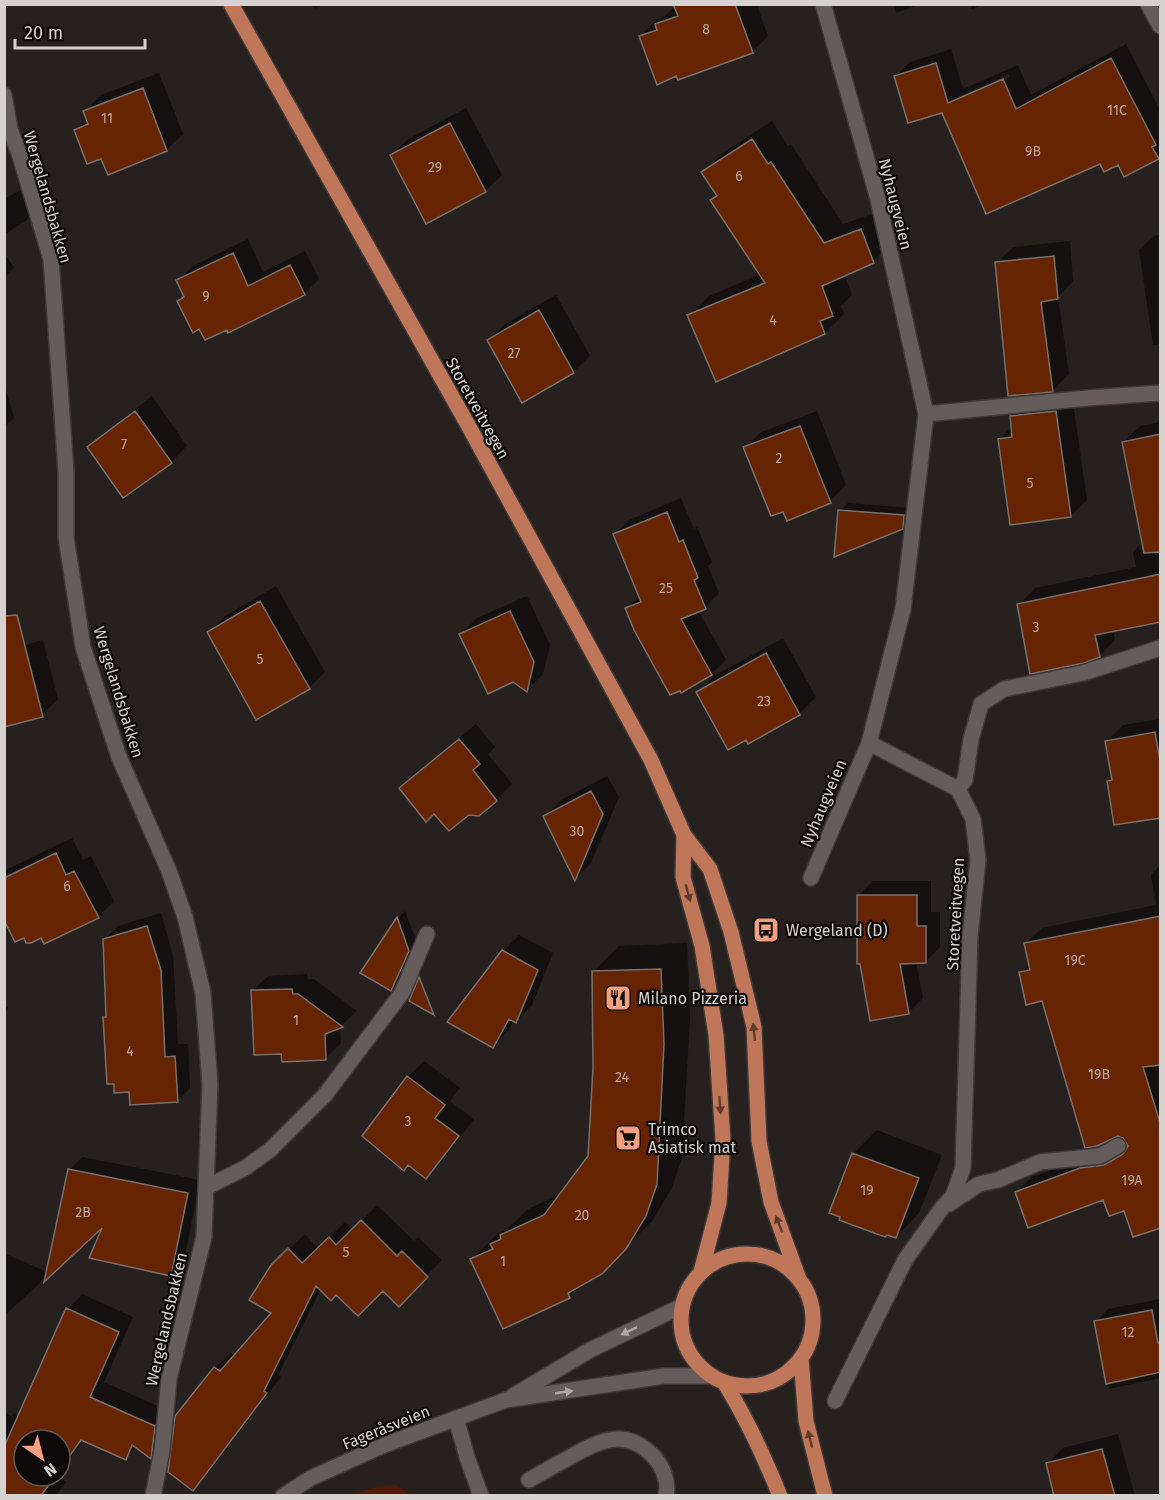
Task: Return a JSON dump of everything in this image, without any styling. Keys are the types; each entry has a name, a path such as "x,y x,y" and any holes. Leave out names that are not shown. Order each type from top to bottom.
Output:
{"main road":[{"name":"Storetveitvegen","path":"231,4 462,415 651,760 684,835 710,869 731,932 754,1027 759,1141 771,1202 800,1279"},
{"name":"Storetveitvegen","path":"684,835 684,877 702,946 716,1035 723,1140 719,1203 701,1272"},
{"path":"753,1254 771,1258 787,1267 800,1279 808,1293 813,1310 813,1327 810,1343 789,1372 773,1381 756,1386 738,1386 717,1379 700,1367 689,1354 682,1339 680,1322 682,1306 689,1287 701,1272 717,1261 734,1255 753,1254"},
{"path":"801,1358 806,1421 825,1496"},
{"path":"717,1379 744,1415 763,1452 780,1496"}],"street":[{"name":"Nyhaugveien","path":"811,878 869,743 903,609 926,414 878,198 823,4"},
{"path":"1148,4 1161,26"},
{"name":"Wergelandsbakken","path":"4,94 10,129 51,259 66,471 66,537 83,647 119,757 169,871 185,917 203,993 210,1084 204,1237 169,1379 162,1451 153,1496"},
{"path":"926,414 1161,393"},
{"path":"869,743 958,789 965,780 971,740 981,704 1004,689 1083,673 1161,648"},
{"name":"Storetveitvegen","path":"835,1401 905,1260 953,1196 963,1168 970,936 978,860 973,819 958,789"},
{"path":"207,1187 245,1168 270,1150 325,1095 402,993 427,934"},
{"name":"Storetveitvegen","path":"942,1208 979,1184 998,1180 1040,1162 1101,1156 1118,1146"},
{"name":"Fageråsveien","path":"283,1496 311,1478 384,1446 506,1400 590,1350 682,1306"},
{"name":"Fageråsveien","path":"506,1400 664,1376 717,1379"},
{"path":"456,1418 481,1496"},
{"path":"529,1480 591,1445 611,1438 630,1439 647,1449 658,1462 666,1478 666,1496"}],"shaded area":[{"path":"396,1485 410,1494 353,1495 378,1486"}],"building":[{"path":"673,4 735,4 753,53 678,80 676,76 657,85 639,36 657,30 655,24 678,16"},
{"path":"1111,58 1156,145 1152,147 1159,159 1124,177 1118,165 1104,172 1100,164 986,214 942,113 908,123 894,76 936,63 948,103 1003,79 1016,109"},
{"path":"143,88 167,151 108,175 101,159 87,164 74,130 88,124 83,111"},
{"path":"450,123 486,192 426,224 390,155"},
{"path":"752,139 768,164 771,162 824,243 861,229 874,263 822,286 833,316 820,321 825,334 716,382 687,315 765,283 710,200 717,196 701,172"},
{"path":"233,253 248,286 290,265 305,295 228,333 227,330 205,340 199,329 193,333 177,301 184,297 176,280"},
{"path":"1054,256 1058,299 1041,302 1053,392 1008,396 995,262"},
{"path":"539,310 574,373 522,403 487,340"},
{"path":"135,411 172,463 123,498 87,447"},
{"path":"1056,411 1071,517 1010,525 998,439 1012,437 1010,416"},
{"path":"800,426 831,503 787,521 783,512 771,516 743,447"},
{"path":"1161,434 1161,552 1144,553 1122,442"},
{"path":"838,510 904,515 903,529 834,557"},
{"path":"667,512 679,542 683,540 698,578 694,580 706,609 681,619 712,675 681,693 680,691 670,695 634,630 625,608 641,602 613,534"},
{"path":"1161,574 1161,622 1095,635 1100,657 1084,663 1030,674 1017,604"},
{"path":"260,601 310,689 256,720 207,632"},
{"path":"510,611 534,662 527,692 513,682 488,694 459,634"},
{"path":"17,615 43,717 4,727 4,616"},
{"path":"766,653 800,715 748,744 746,740 728,750 696,692"},
{"path":"1155,732 1161,767 1161,818 1114,825 1107,781 1112,780 1105,741"},
{"path":"459,739 480,764 473,770 497,801 479,816 469,815 449,831 434,814 426,822 399,788"},
{"path":"591,791 603,814 575,881 543,816"},
{"path":"56,853 66,875 74,871 99,918 44,944 41,938 31,943 26,943 24,938 15,942 4,920 4,878"},
{"path":"857,895 917,895 917,926 926,926 926,963 900,964 909,1014 870,1021 860,964 857,964"},
{"path":"1161,916 1161,1065 1143,1067 1161,1126 1161,1228 1133,1237 1124,1211 1109,1216 1103,1200 1028,1228 1015,1192 1080,1168 1104,1165 1123,1154 1128,1146 1123,1138 1118,1136 1097,1146 1085,1148 1042,1001 1026,1005 1019,972 1030,970 1024,943"},
{"path":"397,917 409,951 391,991 360,973"},
{"path":"147,926 161,970 165,1057 175,1056 178,1102 130,1105 129,1092 114,1093 114,1084 107,1084 103,1017 106,1017 103,939"},
{"path":"502,950 538,970 516,1023 509,1019 493,1048 447,1022"},
{"path":"661,969 664,1044 657,1184 646,1216 626,1249 602,1274 568,1293 570,1298 503,1329 470,1259 493,1249 490,1244 501,1239 500,1235 544,1215 588,1156 593,1068 592,971"},
{"path":"419,977 434,1015 409,1001"},
{"path":"292,989 293,994 298,994 343,1027 325,1034 326,1060 282,1062 281,1054 254,1055 251,990"},
{"path":"407,1076 445,1105 435,1118 459,1136 426,1179 408,1165 404,1171 362,1136"},
{"path":"852,1153 919,1178 896,1238 887,1235 885,1237 839,1220 840,1217 829,1213"},
{"path":"68,1169 188,1193 171,1276 89,1258 102,1228 44,1282"},
{"path":"361,1220 397,1256 402,1251 428,1277 399,1307 383,1291 358,1316 336,1295 331,1301 316,1286 264,1391 267,1393 193,1491 168,1472 175,1416 214,1367 220,1371 271,1313 249,1300 271,1265 288,1248 302,1263 329,1237 336,1245"},
{"path":"66,1308 119,1332 90,1397 155,1426 151,1459 132,1445 126,1460 81,1440 72,1452 72,1428 12,1428"},
{"path":"1152,1310 1158,1343 1161,1343 1161,1372 1106,1384 1094,1321"},
{"path":"12,1429 12,1488 47,1488 41,1496 4,1496 4,1447"},
{"path":"1102,1449 1115,1496 1054,1496 1046,1463"}],"place":[{"name":"Wergeland (D)","path":"766,930"},
{"name":"Milano Pizzeria","path":"618,998"},
{"name":"Trimco Asiatisk mat","path":"628,1138"}]}
